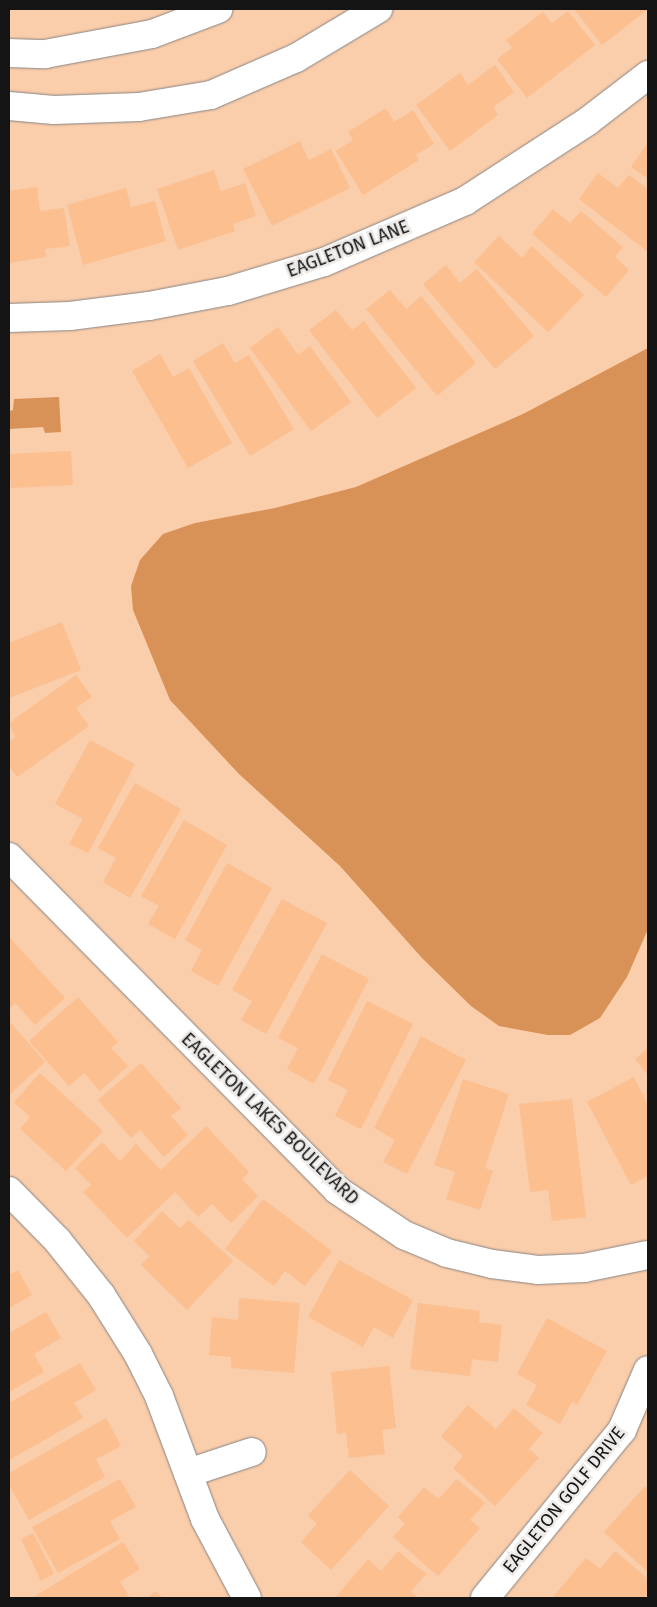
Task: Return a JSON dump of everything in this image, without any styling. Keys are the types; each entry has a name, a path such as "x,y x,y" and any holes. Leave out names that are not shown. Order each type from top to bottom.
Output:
{"street":[{"path":"9,53 45,54 152,34 218,9"},
{"path":"9,106 54,110 138,108 211,95 296,58 378,9"},
{"name":"EAGLETON LANE","path":"9,318 70,316 149,306 228,291 324,262 465,202 588,121 648,75"},
{"name":"EAGLETON LAKES BOULEVARD","path":"9,858 337,1190 396,1230 447,1253 492,1264 538,1270 591,1267 648,1258"},
{"path":"9,1191 57,1240 101,1295 138,1354 159,1396 205,1519 247,1598"},
{"name":"EAGLETON GOLF DRIVE","path":"485,1598 622,1430 643,1389 648,1370"},
{"path":"188,1474 252,1452"}],"shaded area":[{"path":"9,9 648,9 648,1598 9,1598"},
{"path":"648,348 648,929 627,977 600,1018 570,1035 548,1035 499,1026 471,1006 422,958 340,866 239,774 170,700 133,610 131,586 140,560 163,534 195,523 275,508 356,487 523,414"},
{"path":"59,397 61,432 45,433 43,427 9,429 9,411 13,410 14,399"}],"building":[{"path":"574,9 648,9 602,45"},
{"path":"568,11 595,45 527,98 497,59 512,48 506,40 543,12 552,23"},
{"path":"495,65 514,92 493,107 498,115 450,151 416,105 460,73 468,85"},
{"path":"386,108 394,122 413,110 434,144 416,155 419,160 363,195 336,151 353,140 348,132"},
{"path":"300,141 309,160 331,149 350,188 272,226 243,169"},
{"path":"648,143 648,179 631,167"},
{"path":"214,170 221,191 245,183 256,216 233,224 235,231 178,250 157,189"},
{"path":"598,173 618,188 629,175 648,189 648,252 579,199"},
{"path":"37,187 40,211 64,208 70,246 45,249 46,257 9,263 9,191"},
{"path":"126,188 131,207 155,201 166,241 83,265 67,205"},
{"path":"553,209 570,223 581,211 623,247 615,257 629,270 606,297 532,234"},
{"path":"499,236 522,258 532,246 584,295 548,332 474,262"},
{"path":"446,265 460,283 477,269 534,336 495,369 423,284"},
{"path":"390,290 406,309 421,296 476,363 437,396 366,309"},
{"path":"336,310 352,330 364,321 416,388 377,418 309,330"},
{"path":"278,327 298,355 310,346 351,402 311,431 250,348"},
{"path":"223,343 235,363 249,355 294,429 250,456 193,361"},
{"path":"160,354 173,377 189,368 232,443 188,468 132,371"},
{"path":"71,451 73,485 11,488 9,454"},
{"path":"62,622 81,670 9,698 9,643"},
{"path":"76,675 92,697 76,708 89,726 17,777 9,766 9,742 15,737 9,723"},
{"path":"90,740 135,764 88,853 69,844 83,819 55,804"},
{"path":"135,783 181,809 130,898 103,882 116,858 98,848"},
{"path":"184,820 227,845 175,939 148,924 159,906 141,896"},
{"path":"227,863 272,888 218,986 191,971 202,950 185,940"},
{"path":"282,899 327,923 266,1034 241,1020 252,1001 232,990"},
{"path":"9,937 65,998 35,1025 15,1003 9,1010"},
{"path":"322,954 369,979 314,1084 287,1069 298,1048 278,1038"},
{"path":"78,997 118,1042 111,1048 128,1066 100,1091 84,1073 69,1086 29,1041"},
{"path":"367,1001 413,1024 361,1129 335,1116 348,1090 328,1080"},
{"path":"9,1021 45,1062 9,1095"},
{"path":"421,1036 466,1060 407,1174 383,1162 395,1140 374,1128"},
{"path":"648,1048 648,1076 635,1059"},
{"path":"141,1063 181,1108 171,1116 188,1135 164,1157 140,1130 131,1138 98,1100"},
{"path":"40,1073 103,1131 66,1171 20,1129 30,1117 14,1102"},
{"path":"634,1077 648,1105 648,1176 631,1185 587,1102"},
{"path":"463,1079 509,1094 485,1168 493,1171 480,1210 446,1199 455,1172 434,1165"},
{"path":"572,1099 586,1217 552,1221 548,1190 530,1192 519,1104"},
{"path":"206,1126 249,1172 242,1179 258,1196 231,1223 212,1204 198,1217 175,1192 127,1238 83,1192 91,1185 75,1168 102,1142 120,1161 136,1144 161,1170"},
{"path":"263,1199 332,1251 305,1286 285,1271 274,1286 225,1249"},
{"path":"162,1211 180,1228 189,1220 233,1261 187,1310 141,1265 149,1256 134,1241"},
{"path":"339,1260 413,1300 393,1338 374,1327 363,1347 308,1317"},
{"path":"18,1270 32,1295 9,1308 9,1275"},
{"path":"239,1298 300,1303 294,1373 231,1368 231,1357 209,1355 212,1317 238,1320"},
{"path":"418,1303 480,1311 479,1322 502,1325 498,1362 472,1359 470,1376 410,1369"},
{"path":"46,1312 61,1338 34,1354 44,1372 9,1392 9,1333"},
{"path":"547,1318 607,1351 577,1405 572,1402 560,1424 526,1405 537,1385 517,1374"},
{"path":"80,1363 96,1390 74,1403 83,1418 9,1460 9,1403"},
{"path":"389,1366 396,1428 382,1430 385,1454 349,1458 346,1433 337,1434 331,1372"},
{"path":"468,1405 496,1429 514,1408 543,1433 529,1449 539,1458 495,1506 453,1468 463,1456 441,1436"},
{"path":"106,1418 121,1446 96,1459 105,1477 29,1520 9,1485 9,1473"},
{"path":"350,1470 389,1506 331,1570 301,1542 317,1524 308,1515"},
{"path":"120,1479 136,1507 110,1521 120,1539 58,1573 32,1527"},
{"path":"457,1479 485,1503 470,1520 480,1528 438,1576 393,1537 405,1524 398,1517 424,1487 438,1499"},
{"path":"645,1486 648,1489 648,1572 604,1532"},
{"path":"33,1533 54,1574 41,1581 21,1539"},
{"path":"123,1542 140,1569 120,1582 130,1598 32,1598"},
{"path":"398,1551 426,1574 411,1592 419,1598 335,1598 368,1559 381,1571"},
{"path":"615,1551 648,1579 648,1593 644,1598 552,1598 586,1558 600,1569"},
{"path":"155,1591 163,1598 148,1598"}]}
